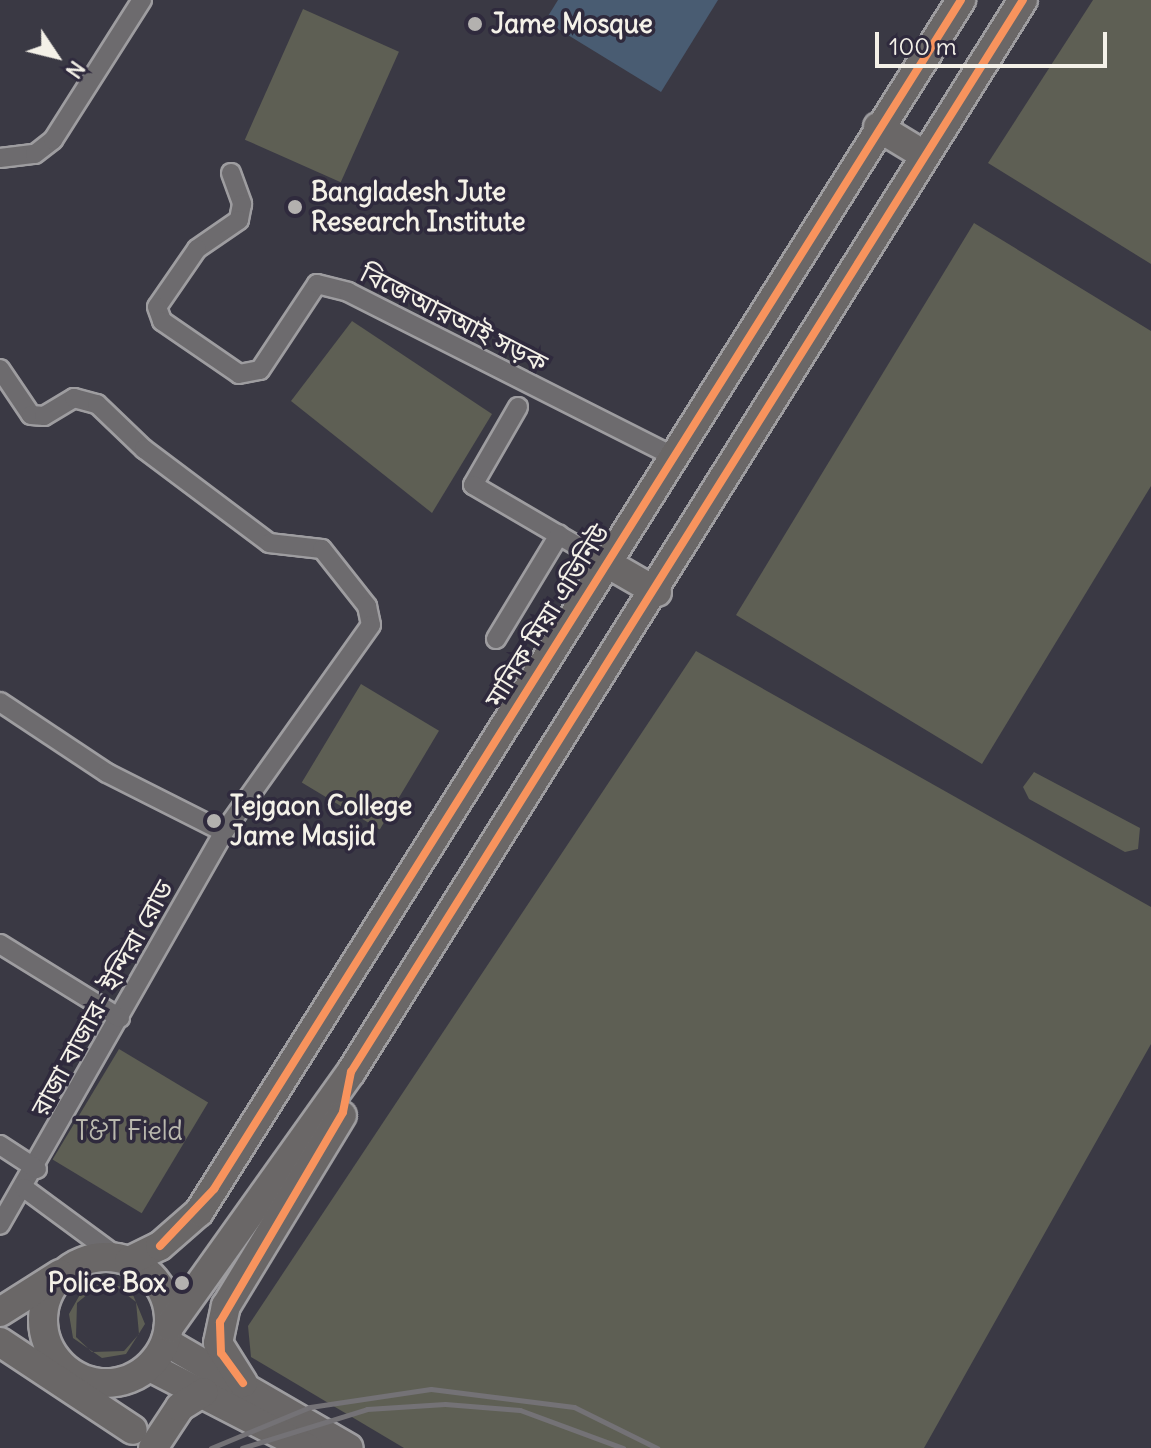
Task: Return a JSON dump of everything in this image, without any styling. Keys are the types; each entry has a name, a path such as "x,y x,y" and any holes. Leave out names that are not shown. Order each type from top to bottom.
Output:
{"main road":[{"name":"মানিক মিয়া এভিনিউ","path":"124,1259 160,1246 199,1212 671,455 961,0"},
{"path":"140,1442 141,1372 351,1072 657,592 924,155 1023,0"},
{"path":"878,127 924,155"},
{"path":"605,562 657,592"},
{"path":"243,1383 221,1353 223,1314 337,1124 351,1072"},
{"path":"0,1312 90,1259 124,1259 162,1290 167,1334"},
{"path":"66,1271 43,1314 51,1352 80,1379 106,1384 141,1372 204,1392 307,1448"},
{"path":"167,1334 349,1448"},
{"path":"0,1342 140,1442"},
{"path":"140,1442 180,1407 204,1392"}],"street":[{"path":"0,158 35,154 53,140 142,0"},
{"name":"বিজেআরআই সড়ক","path":"231,173 242,204 239,220 197,249 157,307 162,321 239,374 260,370 317,284 348,292 671,455"},
{"name":"রাজা বাজার- ইন্দিরা রোড","path":"0,369 31,415 87,397 269,543 322,549 370,615 371,625 224,832 37,1169 0,1225"},
{"path":"518,407 473,485 605,562"},
{"path":"496,639 559,535"},
{"path":"0,702 107,773 224,832"},
{"path":"0,944 120,1018"},
{"path":"0,1145 37,1169"},
{"path":"24,1188 124,1259"}],"green space":[{"path":"1093,0 1151,0 1151,264 988,163"},
{"path":"303,9 399,52 341,182 245,140"},
{"path":"974,223 1151,331 1151,486 982,764 736,615"},
{"path":"352,321 492,414 432,513 291,401"},
{"path":"696,651 1151,907 1151,1044 924,1448 404,1448 251,1357 248,1326"},
{"path":"361,684 439,731 380,829 302,783"},
{"path":"1034,772 1140,828 1138,849 1125,852 1029,799 1023,787"},
{"name":"T&T Field","path":"119,1049 208,1103 142,1213 53,1160"},
{"path":"106,1282 131,1290 136,1302 118,1288 95,1288 77,1303 76,1337 88,1349 73,1338 69,1314 82,1291"},
{"path":"136,1302 145,1324 139,1334"},
{"path":"138,1335 126,1354 102,1358 93,1352 124,1351"}],"water":[{"path":"558,0 718,0 661,92 545,21"}],"railway":[{"path":"211,1448 310,1407 431,1389 574,1407 657,1448"},
{"path":"242,1448 367,1409 445,1404 520,1410 623,1448"}],"cycle path":[{"path":"160,1246 214,1189 961,0"},
{"path":"243,1383 221,1353 220,1322 343,1112 351,1072 1023,0"}],"place":[{"name":"Jame Mosque","path":"475,24"},
{"name":"Bangladesh Jute Research Institute","path":"295,207"},
{"name":"Tejgaon College Jame Masjid","path":"214,821"},
{"name":"Police Box","path":"182,1283"}]}
